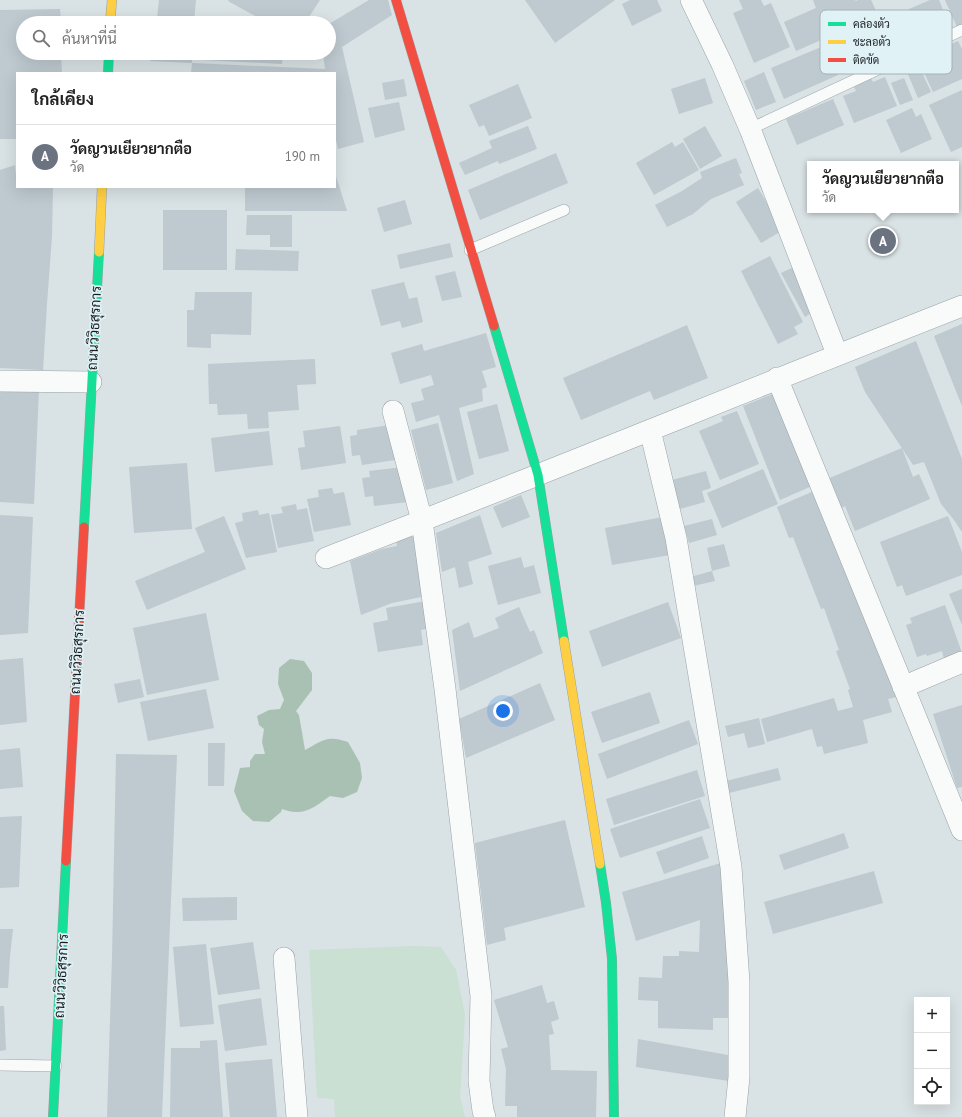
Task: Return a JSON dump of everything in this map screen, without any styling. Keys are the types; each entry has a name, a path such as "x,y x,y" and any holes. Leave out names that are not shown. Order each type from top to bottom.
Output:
{"street":[{"path":"111,16 112,0"},
{"path":"396,0 538,475 611,945 614,1117"},
{"path":"691,0 722,64 750,129 838,354"},
{"path":"108,72 109,60"},
{"name":"ถนนวิวิธสุรการ","path":"53,1117 102,188"},
{"path":"326,558 538,475 777,378 962,306"},
{"path":"777,378 962,830"},
{"path":"0,381 91,382"},
{"path":"393,411 422,521 445,689 481,996 479,1081 483,1111 486,1117"},
{"path":"650,430 676,538 731,867 739,982 739,1077 735,1117"},
{"path":"903,687 962,662"},
{"path":"284,958 297,1117"}],"lane":[{"path":"952,35 962,30"},
{"path":"750,129 868,74"},
{"path":"470,250 564,210"},
{"path":"0,1065 56,1066"}],"green space":[{"path":"290,659 304,661 312,673 312,690 296,711 299,715 305,750 327,739 337,739 348,742 360,763 362,778 357,792 343,798 330,796 314,807 305,811 293,812 282,809 281,812 269,822 253,821 242,811 234,791 240,768 250,767 250,761 255,754 265,754 262,742 264,729 259,725 257,716 269,710 280,709 284,700 278,684 279,668"},
{"path":"414,946 441,947 456,970 465,1015 460,1097 465,1117 335,1117 334,1099 317,1098 309,950"}],"building":[{"path":"159,0 196,0 195,16 157,16"},
{"path":"320,0 310,16 255,16 228,1"},
{"path":"369,0 388,0 392,15 342,47 364,142 338,149 336,140 336,72 191,72 192,63 325,69 324,60 336,60 336,20"},
{"path":"525,0 615,0 555,43"},
{"path":"630,0 657,0 662,11 632,26 622,4"},
{"path":"739,0 761,0 764,6 771,3 790,47 754,63 733,13 743,9"},
{"path":"813,0 871,0 876,10 820,10 820,41 796,51 784,22 816,8"},
{"path":"930,0 939,0 943,10 907,10"},
{"path":"945,0 962,0 962,25 957,27 952,16 952,10 949,10"},
{"path":"60,9 60,16 16,16 16,60 61,60 62,72 16,72 16,139 0,139 0,10"},
{"path":"958,41 962,49 962,79 933,92 925,74 952,74 952,44"},
{"path":"820,48 820,74 838,75 784,99 771,68"},
{"path":"150,60 192,60 192,63 150,61"},
{"path":"203,60 282,60 282,64"},
{"path":"764,72 776,102 756,110 744,81"},
{"path":"908,74 923,74 931,92 918,98"},
{"path":"885,77 897,106 854,123 843,96 856,91 853,85 871,78 873,82"},
{"path":"705,78 713,103 679,114 671,89"},
{"path":"904,78 913,100 900,105 891,83"},
{"path":"404,79 407,96 385,100 382,83"},
{"path":"518,84 532,118 489,136 484,125 479,127 469,105"},
{"path":"962,90 962,147 951,152 929,105"},
{"path":"833,99 844,125 797,145 786,119"},
{"path":"399,102 405,130 375,138 368,108"},
{"path":"912,108 916,117 921,114 932,139 901,153 886,120"},
{"path":"528,126 537,149 499,164 498,161 465,175 459,163 492,148 489,141"},
{"path":"705,126 722,156 700,169 683,139"},
{"path":"672,142 675,147 683,142 699,170 654,195 636,163"},
{"path":"556,153 568,183 480,220 468,190"},
{"path":"736,158 742,173 739,174 744,185 711,199 693,214 667,227 655,205 682,191 702,178 700,172"},
{"path":"15,165 16,188 53,188 52,236 43,370 0,368 0,170"},
{"path":"336,176 347,211 245,211 245,188 336,188"},
{"path":"758,188 783,230 761,243 736,202"},
{"path":"405,200 412,224 384,232 377,208"},
{"path":"163,210 227,210 227,270 163,270"},
{"path":"247,215 292,215 292,247 270,247 270,235 246,235"},
{"path":"450,243 453,257 400,269 397,255"},
{"path":"236,249 299,251 298,271 235,270"},
{"path":"770,256 803,322 794,327 798,334 778,344 741,271"},
{"path":"796,266 814,311 805,317 781,273"},
{"path":"455,271 462,297 442,301 435,276"},
{"path":"404,282 409,299 417,297 423,322 402,328 400,321 381,326 371,290"},
{"path":"195,292 252,292 251,335 211,334 211,348 187,347 187,310 194,310"},
{"path":"962,324 962,406 934,336"},
{"path":"687,325 708,378 654,400 650,391 581,420 563,378"},
{"path":"486,333 496,367 482,371 487,387 482,389 483,401 459,408 474,474 457,481 439,415 416,422 411,403 424,400 421,389 434,385 431,375 400,384 391,353 422,344 424,351"},
{"path":"916,341 962,459 962,532 941,504 924,462 913,465 865,392 855,367"},
{"path":"315,359 316,384 297,385 299,410 268,412 269,428 248,429 247,414 218,415 217,404 209,404 208,364"},
{"path":"0,387 39,389 34,504 0,502"},
{"path":"775,393 812,486 780,500 743,406"},
{"path":"497,404 509,451 479,459 467,412"},
{"path":"737,411 759,464 720,480 699,431 723,421 721,417"},
{"path":"438,423 453,483 426,490 411,430"},
{"path":"390,425 395,460 362,465 360,455 352,456 350,436 357,435 357,430"},
{"path":"340,426 346,463 301,470 298,448 305,447 303,431"},
{"path":"269,431 273,465 215,472 211,438"},
{"path":"902,448 913,477 919,474 930,499 855,531 845,506 840,509 827,479"},
{"path":"187,463 192,529 134,533 129,467"},
{"path":"403,467 408,502 374,506 373,496 365,497 362,478 370,477 369,471"},
{"path":"763,469 778,504 722,528 707,493"},
{"path":"706,471 711,488 702,491 705,502 676,510 668,481"},
{"path":"332,488 334,494 344,492 351,525 314,532 307,499 319,497 318,490"},
{"path":"814,491 897,697 888,699 892,712 863,720 868,743 824,754 822,746 817,747 812,729 767,742 761,719 834,698 838,711 853,707 848,690 850,689 836,651 839,650 824,608 821,609 793,537 789,538 777,507"},
{"path":"521,495 530,517 502,528 493,507"},
{"path":"296,504 297,510 307,508 314,541 278,548 271,515 283,513 281,507"},
{"path":"258,510 259,515 269,513 277,552 246,558 235,523 243,521 242,513"},
{"path":"0,515 33,517 28,633 0,635"},
{"path":"480,515 492,554 468,562 473,584 459,588 455,567 442,572 436,533"},
{"path":"224,516 246,569 147,610 135,581 205,552 195,528"},
{"path":"948,516 962,552 962,575 906,596 902,585 897,587 880,542"},
{"path":"663,517 670,555 612,565 605,528"},
{"path":"712,519 717,535 689,543 684,526"},
{"path":"414,536 426,596 392,603 361,615 350,561 382,549 397,546 396,540"},
{"path":"724,544 730,566 712,571 707,548"},
{"path":"521,557 524,568 534,565 541,593 498,605 488,566"},
{"path":"712,571 715,581 689,587 687,578"},
{"path":"962,589 962,625 949,594"},
{"path":"426,601 430,628 421,630 423,645 378,652 373,623 388,620 386,608"},
{"path":"668,602 681,638 602,667 589,631"},
{"path":"945,605 962,653 944,659 942,651 927,656 926,654 917,657 906,625 912,623 910,618"},
{"path":"519,607 530,632 534,630 543,653 460,691 452,630 469,622 474,638 499,628 495,618"},
{"path":"206,613 219,680 147,695 133,628"},
{"path":"23,658 27,722 0,725 0,660"},
{"path":"140,679 144,697 118,703 114,684"},
{"path":"540,683 555,720 466,758 459,719"},
{"path":"206,689 214,728 148,741 140,702"},
{"path":"650,692 660,723 602,743 591,712"},
{"path":"962,705 962,787 957,788 933,714"},
{"path":"759,718 765,744 748,748 744,733 728,737 725,726"},
{"path":"689,720 698,744 607,779 598,754"},
{"path":"208,743 225,743 224,786 208,786"},
{"path":"20,748 23,787 0,789 0,750"},
{"path":"116,754 177,755 162,1117 107,1117"},
{"path":"778,768 781,780 729,793 726,781"},
{"path":"697,770 705,796 614,825 606,799"},
{"path":"700,799 710,828 620,858 610,829"},
{"path":"22,816 19,887 0,888 0,817"},
{"path":"565,820 585,907 504,928 506,940 487,945 475,843"},
{"path":"844,833 849,848 784,870 779,855"},
{"path":"702,836 709,858 664,874 656,852"},
{"path":"721,863 728,923 728,1018 713,1018 713,1030 658,1028 658,1001 638,1000 639,977 662,978 663,956 679,956 679,951 699,952 700,920 636,941 622,892"},
{"path":"874,871 883,903 773,934 764,902"},
{"path":"237,897 237,920 183,921 182,898"},
{"path":"0,929 13,929 8,988 0,988"},
{"path":"253,942 260,989 218,995 210,948"},
{"path":"206,944 214,1024 180,1027 173,947"},
{"path":"542,985 547,1003 554,1001 559,1019 551,1022 554,1034 549,1035 551,1070 597,1071 596,1117 517,1117 517,1106 505,1106 506,1069 501,1049 508,1047 494,1000"},
{"path":"261,998 267,1045 225,1051 218,1005"},
{"path":"0,1006 4,1006 6,1050 0,1051"},
{"path":"638,1039 728,1055 729,1081 636,1067"},
{"path":"217,1040 223,1117 170,1117 171,1048 200,1048 200,1041"},
{"path":"272,1059 277,1117 230,1117 225,1063"}],"traffic: fast":[{"path":"108,72 109,60"},
{"path":"84,527 99,252"},
{"path":"494,326 538,475 564,641"},
{"path":"53,1117 66,861"},
{"path":"600,864 612,959 614,1117"}],"traffic: slow":[{"path":"111,16 112,0"},
{"path":"99,252 102,188"},
{"path":"564,641 600,864"}],"traffic: jam":[{"path":"396,0 494,326"},
{"path":"66,861 84,527"}],"place":[{"name":"วัดญวนเยียวยากตือ","path":"883,241"}]}
